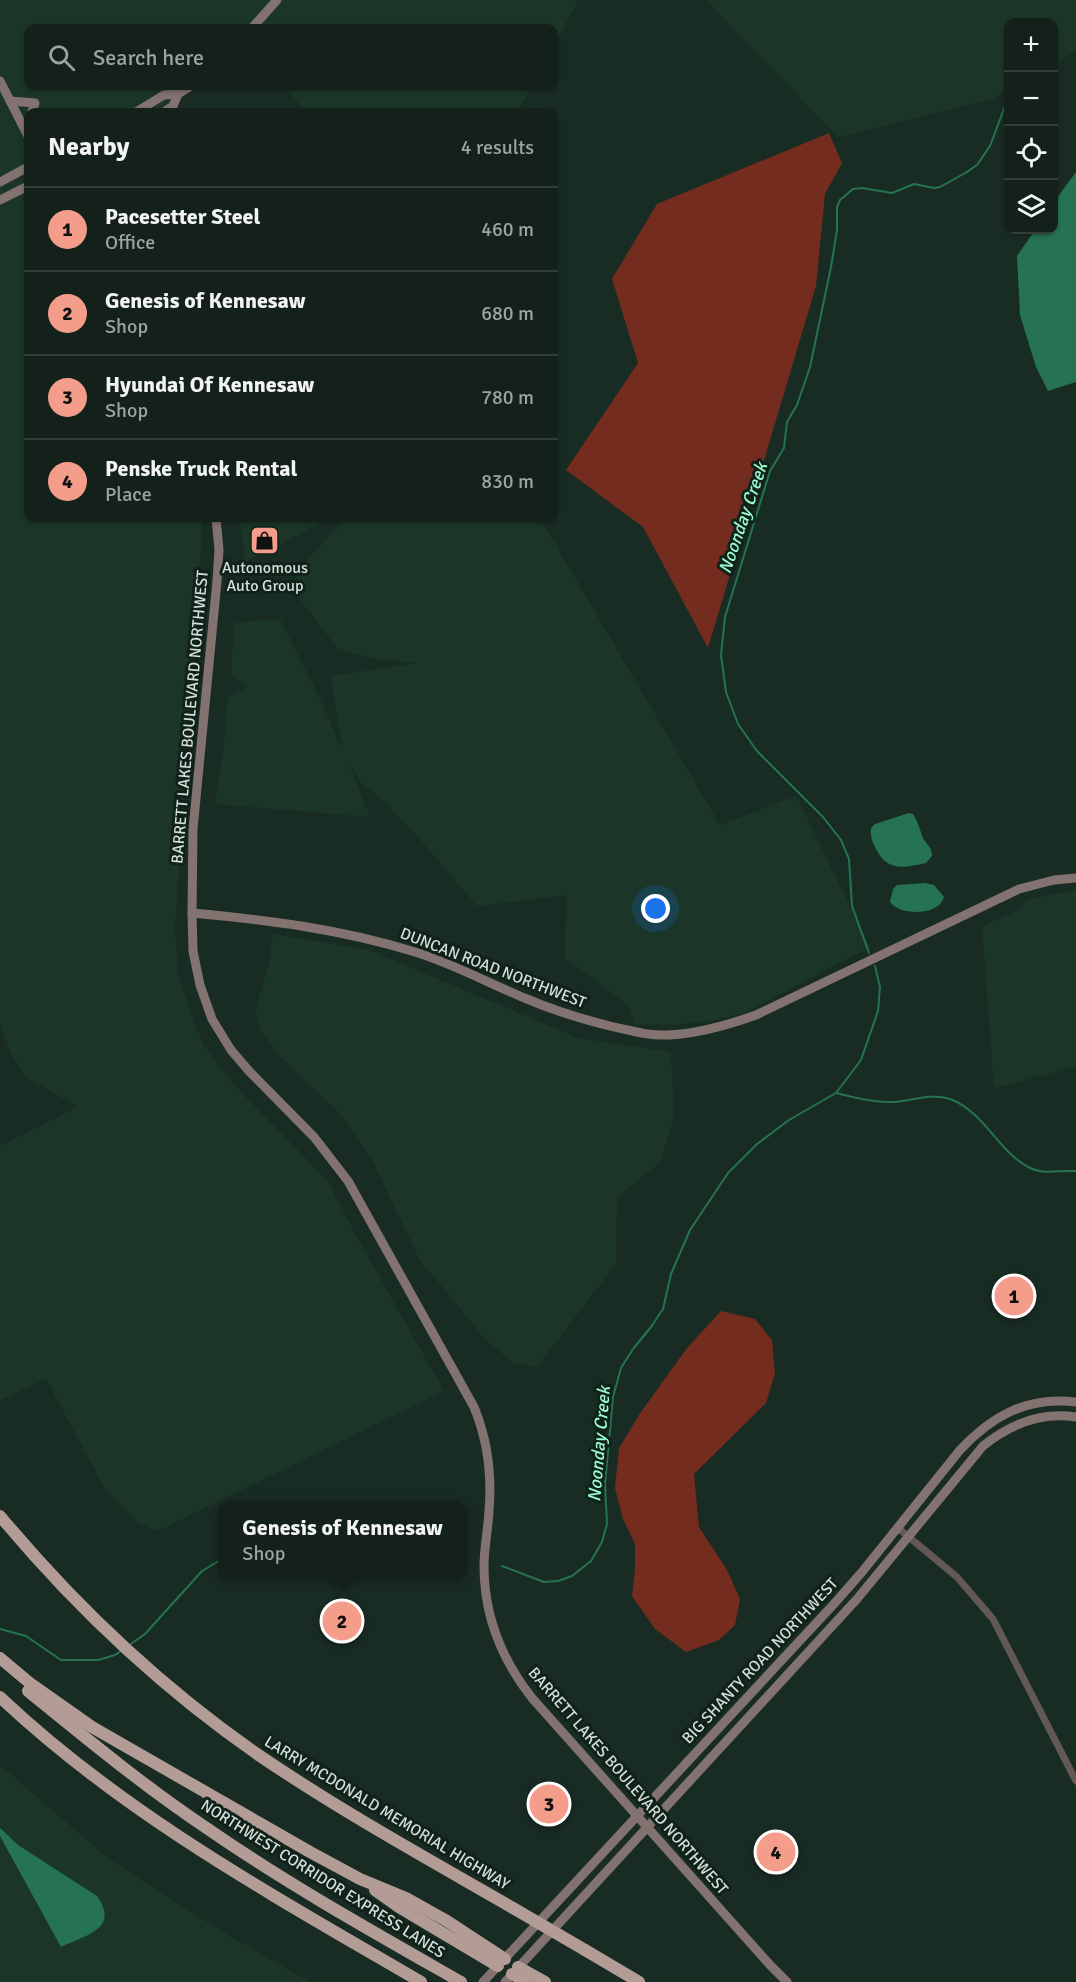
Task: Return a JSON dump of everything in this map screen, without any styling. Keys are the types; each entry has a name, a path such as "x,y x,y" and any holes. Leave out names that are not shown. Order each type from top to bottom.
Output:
{"highway":[{"name":"LARRY MCDONALD MEMORIAL HIGHWAY","path":"0,1516 96,1621 157,1677 194,1707 292,1777 639,1982"},
{"path":"3,1665 92,1727 360,1879 399,1907 502,1962"},
{"name":"NORTHWEST CORRIDOR EXPRESS LANES","path":"3,1665 162,1797 209,1830 460,1982"},
{"path":"0,1697 31,1726 95,1778 165,1828 245,1879 421,1982"},
{"path":"512,1974 526,1982"},
{"path":"512,1974 545,1982"}],"street":[{"path":"256,24 277,0"},
{"path":"0,81 24,128"},
{"path":"143,108 164,95 178,94 184,90"},
{"path":"170,108 178,94"},
{"path":"10,100 35,103 33,108"},
{"path":"0,182 24,169"},
{"path":"0,200 24,188"},
{"name":"BARRETT LAKES BOULEVARD NORTHWEST","path":"216,522 218,573 193,829 193,951 197,975 207,1006 218,1030 239,1061 314,1137 348,1180 474,1407 486,1443 490,1473 484,1564 485,1591 493,1628 505,1657 532,1698 787,1982"},
{"name":"DUNCAN ROAD NORTHWEST","path":"192,914 304,925 368,938 448,964 529,1000 563,1012 645,1034 668,1035 728,1025 756,1016 1019,889 1054,880 1076,878"},
{"name":"BIG SHANTY ROAD NORTHWEST","path":"483,1982 862,1572 960,1450 987,1424 1000,1416 1028,1405 1058,1401 1076,1402"},
{"name":"BIG SHANTY ROAD NORTHWEST","path":"512,1974 872,1582 971,1459 994,1437 1017,1424 1031,1419 1076,1417"},
{"path":"898,1528 957,1577 993,1619 1076,1781"},
{"path":"502,1962 512,1974"}],"shaded area":[{"path":"0,0 578,0 558,38 558,24 24,24 24,90 191,90 164,108 24,108 24,522 203,522 175,928 178,976 203,1045 235,1086 327,1180 444,1391 158,1531 137,1522 105,1489 46,1379 0,1400 0,1146 78,1107 24,1076 10,1051 0,1024"},
{"path":"706,0 1076,0 1076,51 1058,62 1058,18 1004,18 1004,92 994,98 838,137"},
{"path":"286,90 530,90 519,108 304,108"},
{"path":"829,133 842,163 825,194 816,286 708,648 643,527 566,470 638,363 612,279 657,204"},
{"path":"1076,172 1076,382 1048,391 1036,367 1020,315 1017,256 1032,234 1058,234 1058,197"},
{"name":"Autonomous Auto Group","path":"240,522 323,522 245,562"},
{"path":"342,522 542,522 720,825 796,796 870,947 746,1012 717,1020 672,1025 635,1024 628,1005 565,958 566,895 477,906 412,830 385,802 361,783 347,759 370,817 215,804 224,744 227,698 247,687 231,675 234,623 280,619 318,694 342,750 331,676 418,663 375,659 337,648 290,586 307,560"},
{"path":"909,813 915,817 932,856 926,863 896,866 885,861 880,855 872,840 871,828 875,824"},
{"path":"925,883 934,885 944,897 935,908 910,912 895,907 890,902 893,889 897,885"},
{"path":"1076,890 1076,1067 994,1088 982,926 1020,910 1026,900"},
{"path":"273,934 369,950 578,1038 671,1052 674,1116 660,1163 617,1197 616,1264 537,1367 513,1363 487,1341 420,1260 372,1160 341,1115 280,1056 261,1030 255,1009 269,964"},
{"path":"721,1311 755,1319 772,1340 775,1373 766,1403 694,1474 699,1527 727,1570 740,1599 735,1625 719,1640 686,1652 655,1629 632,1596 635,1544 623,1519 615,1488 619,1448 641,1412 687,1348"},
{"path":"0,1765 109,1859 221,1931 310,1982 0,1982"},
{"path":"0,1828 18,1845 97,1896 105,1916 97,1929 61,1947 0,1836"}],"waterway":[{"name":"Noonday Creek","path":"869,953 852,906 849,859 841,840 823,817 757,751 738,724 726,692 721,655 725,617 770,471 784,448 787,422 797,405 810,367 831,267 837,230 837,207 840,200 853,189 862,188 892,193 914,184 940,187 967,172 977,165 990,146 1004,109"},
{"name":"Noonday Creek","path":"502,1566 544,1582 558,1581 572,1576 591,1561 602,1542 607,1524 605,1484 613,1397 621,1368 663,1309 671,1274 690,1230 728,1173 757,1144 789,1120 836,1093 861,1060 878,1011 880,987 875,966"},
{"path":"836,1093 880,1102 930,1097 950,1099 973,1113 1009,1152 1030,1168 1047,1172 1076,1171"},
{"name":"Noonday Creek","path":"128,1646 145,1634 202,1571 218,1561"},
{"name":"Noonday Creek","path":"0,1629 26,1636 61,1660 98,1660 121,1651"}],"place":[{"name":"Autonomous Auto Group","path":"265,540"},
{"name":"Pacesetter Steel","path":"1014,1296"},
{"name":"Genesis of Kennesaw","path":"342,1621"},
{"name":"Hyundai Of Kennesaw","path":"549,1804"},
{"name":"Penske Truck Rental","path":"776,1852"}]}
